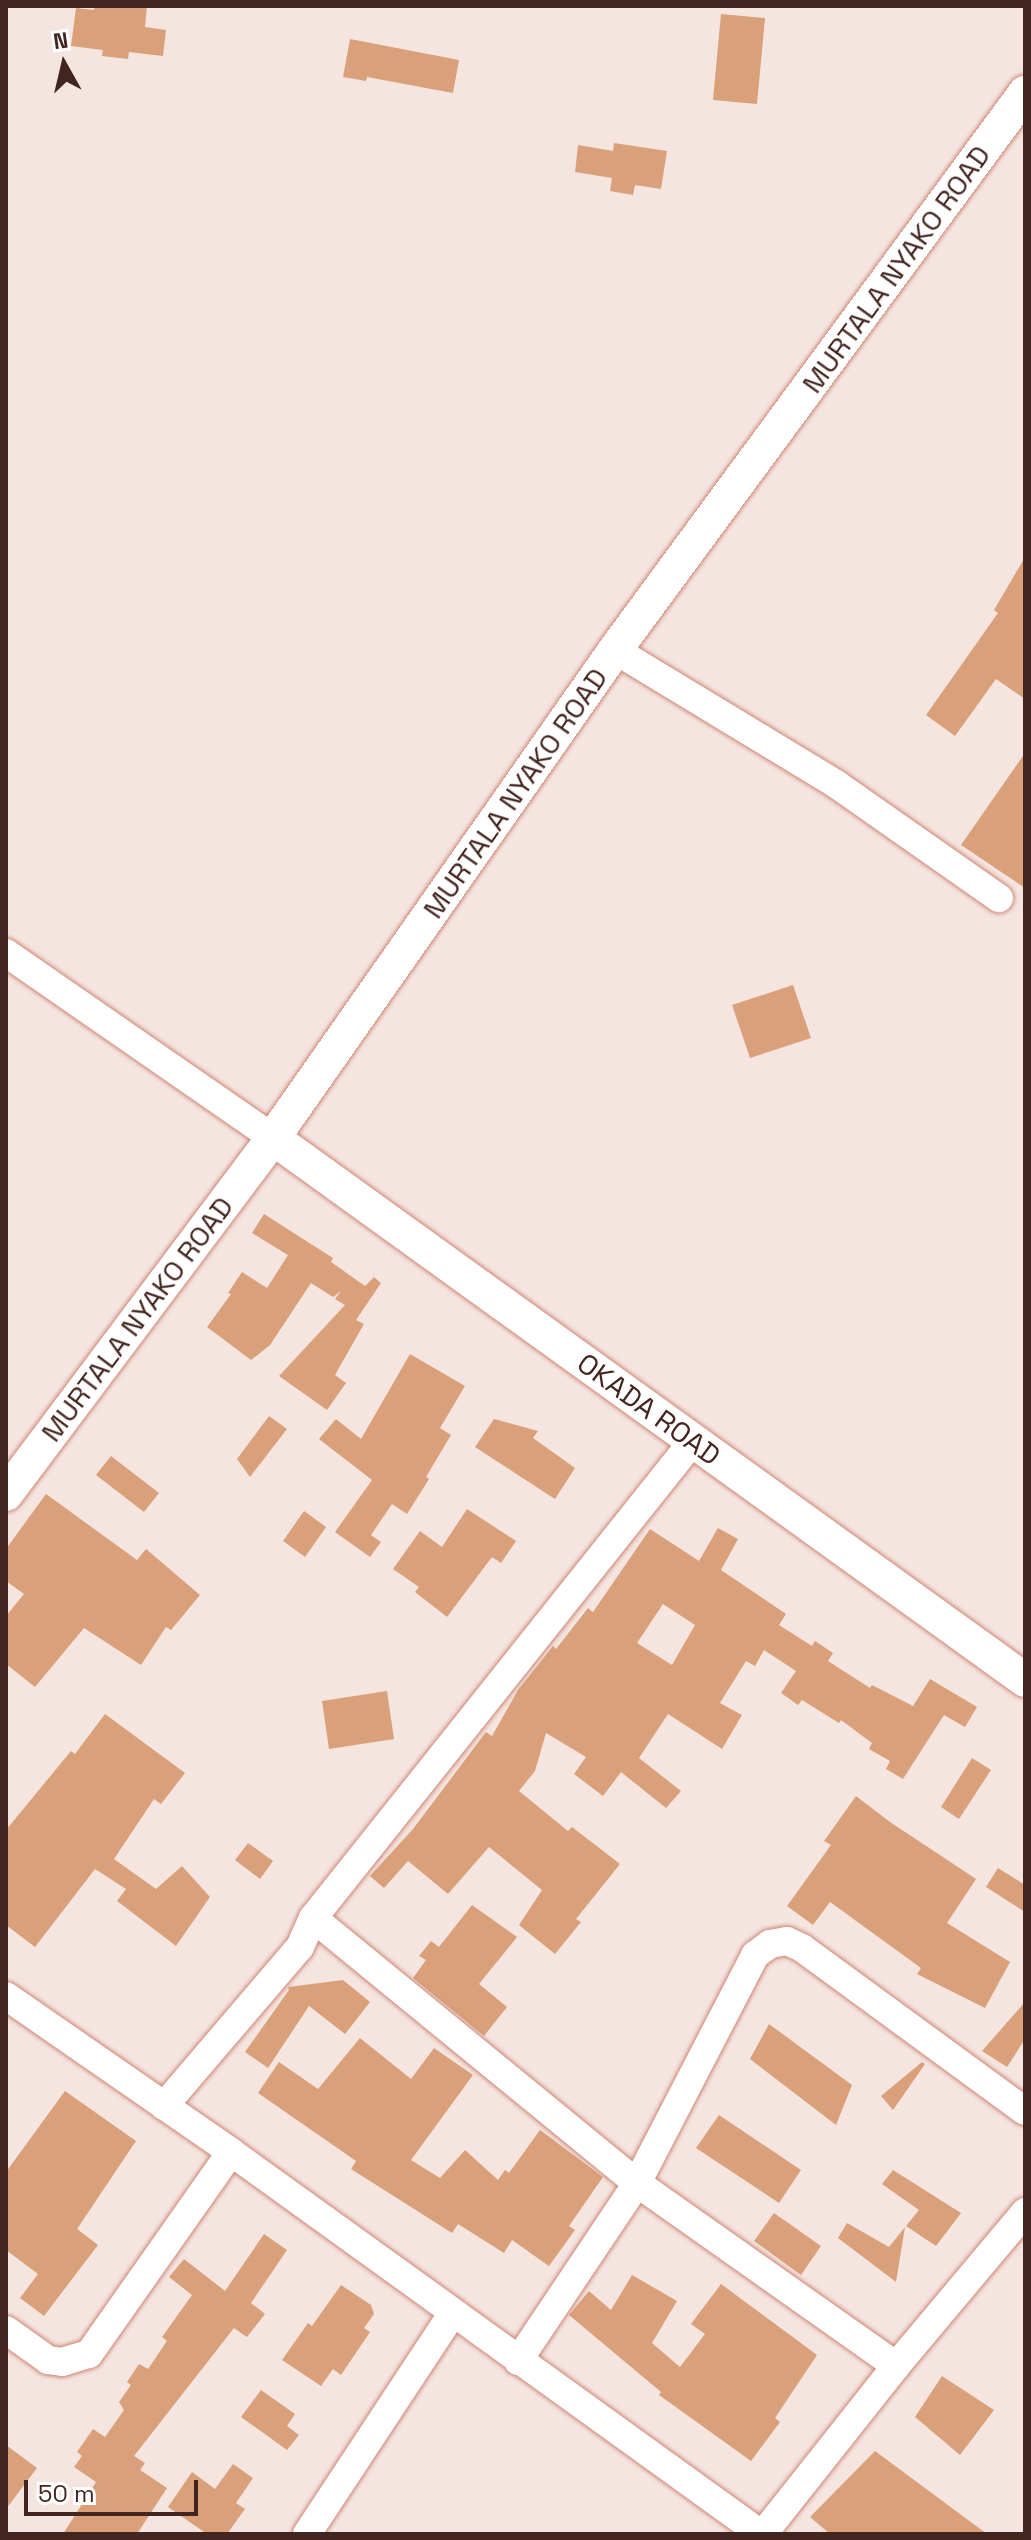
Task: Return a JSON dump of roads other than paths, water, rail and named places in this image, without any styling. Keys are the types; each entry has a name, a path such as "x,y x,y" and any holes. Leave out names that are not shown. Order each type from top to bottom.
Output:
{"street":[{"name":"MURTALA NYAKO ROAD","path":"6,1494 273,1138 615,650 1025,93"},
{"path":"615,650 846,790 999,898"},
{"path":"6,953 273,1138"},
{"name":"OKADA ROAD","path":"273,1138 1025,1680"},
{"path":"164,2106 300,1947 313,1918 693,1441"},
{"path":"313,1918 637,2183 896,2366"},
{"path":"518,2361 637,2183 755,1955 770,1944 787,1941 802,1948 1025,2111"},
{"path":"6,1996 231,2152 452,2314 762,2534 896,2366 1025,2212"},
{"path":"6,2330 48,2360 62,2362 89,2354 231,2152"},
{"path":"307,2534 452,2314"}]}
